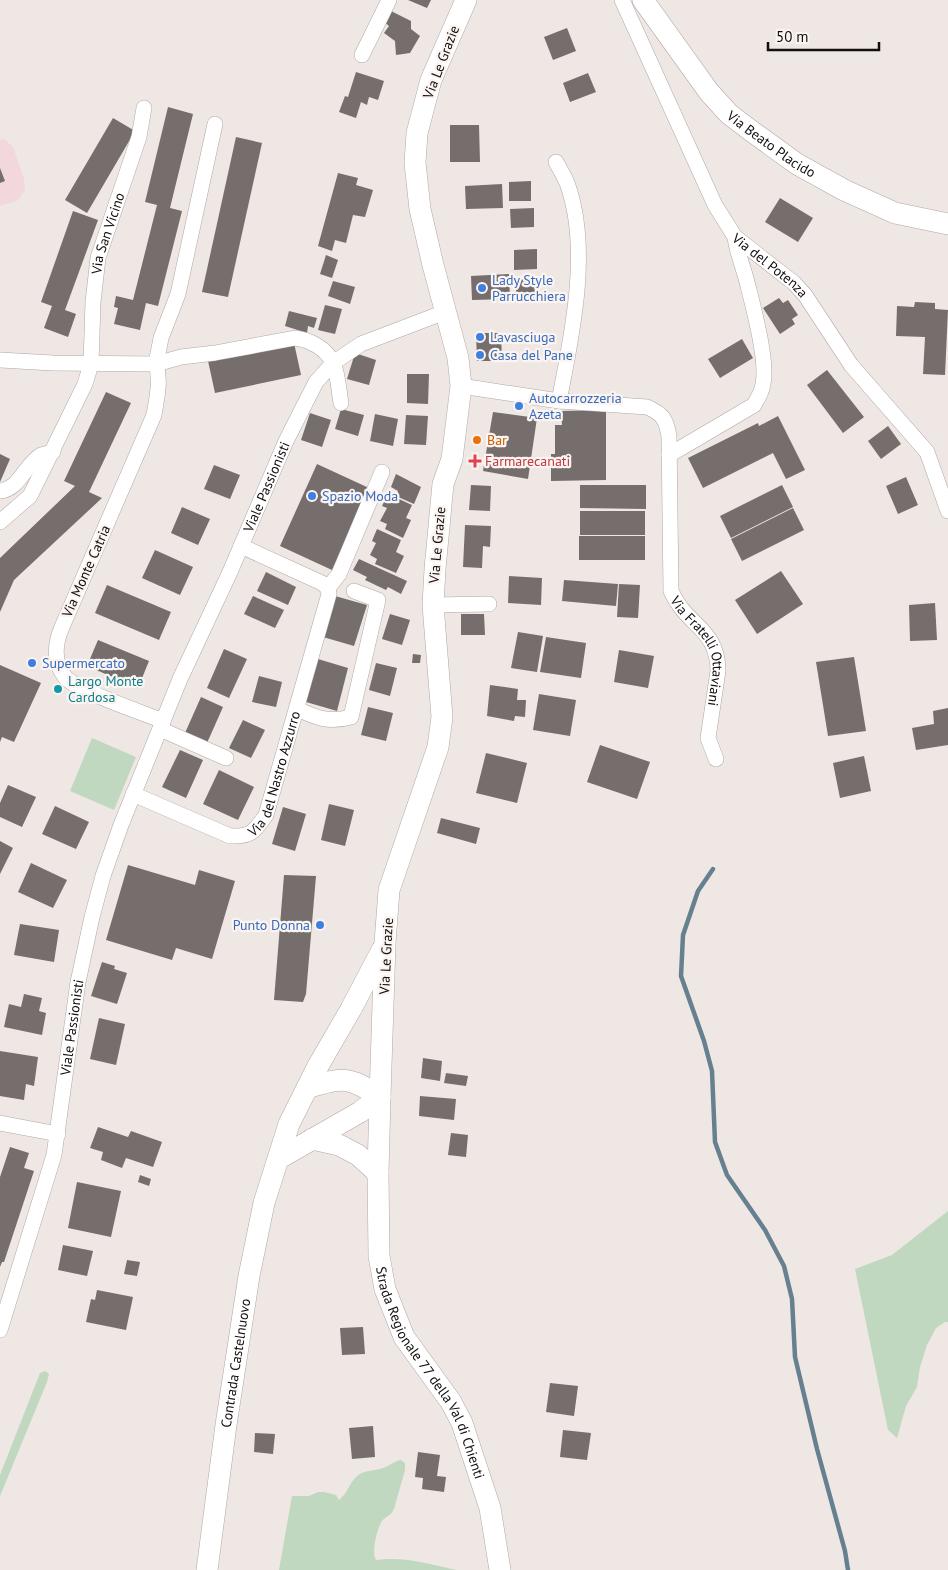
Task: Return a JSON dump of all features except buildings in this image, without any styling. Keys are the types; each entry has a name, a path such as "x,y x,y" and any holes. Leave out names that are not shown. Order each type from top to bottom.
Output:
{"main road":[{"name":"Via Le Grazie","path":"378,1173 385,943 390,890 438,747 442,717 433,605 434,569 443,484 452,460 460,386 458,358 420,209 415,164 417,133 431,80 466,0"},
{"name":"Via Beato Placido","path":"643,0 709,92 729,114 750,130 797,164 844,190 895,213 948,224"},
{"name":"Contrada Castelnuovo","path":"207,1570 226,1425 249,1276 264,1203 289,1124 385,943"},
{"path":"278,1159 360,1112 380,1097 359,1083 346,1080 329,1081 307,1088"},
{"path":"312,1139 339,1145 358,1155 378,1173"},
{"name":"Strada Regionale 77 della Val di Chienti","path":"378,1173 378,1256 385,1289 404,1337 451,1402 462,1423 490,1508 500,1570"}],"street":[{"path":"362,55 389,0"},
{"name":"Via del Potenza","path":"622,0 714,205 735,237 794,283 805,295 851,365 927,452 948,511"},
{"name":"Via San Vicino","path":"0,522 30,496 85,384 91,364 93,302 98,258 138,137 144,108"},
{"path":"156,364 161,338 178,294 216,124"},
{"path":"556,162 567,182 578,236 578,280 574,315 559,401"},
{"path":"669,455 754,405 760,396 763,384 763,364 758,328 747,280 737,252 735,237"},
{"name":"Viale Passionisti","path":"0,1330 54,1156 78,982 103,876 183,673 286,441 316,382 333,363 361,344 445,312"},
{"path":"0,360 91,364 156,364 181,357 215,353 295,338 307,339 319,346 333,363 341,403"},
{"name":"Via Monte Catria","path":"156,364 159,374 159,390 154,415 62,626 56,650 57,662 67,679 162,725"},
{"name":"Via Fratelli Ottaviani","path":"460,386 559,401 647,407 660,412 667,426 669,455 671,591 680,608 712,640 715,649 718,671 708,738 716,759"},
{"path":"0,491 13,485 33,462 42,455 53,452"},
{"name":"Via del Nastro Azzurro","path":"134,794 230,836 244,836 256,830 266,815 329,594 328,588 339,574 382,472"},
{"path":"241,546 322,583 328,588"},
{"path":"297,709 322,719 339,721 352,717 378,600 354,591"},
{"path":"433,605 489,604"},
{"path":"162,725 226,758"},
{"path":"0,1123 58,1134"}],"shaded area":[{"path":"0,139 4,139 13,147 24,179 25,190 17,201 0,206"}],"green space":[{"path":"92,738 136,757 114,810 70,791"},
{"path":"948,1211 948,1322 936,1328 927,1345 920,1367 917,1387 906,1406 897,1438 888,1430 855,1269 892,1255"},
{"path":"45,1371 49,1374 47,1382 0,1496 0,1475 40,1373"},
{"path":"401,1460 405,1463 405,1470 394,1509 382,1521 378,1529 374,1546 376,1560 407,1560 457,1570 279,1570 292,1496 309,1496 318,1492 324,1492 336,1495 339,1500 359,1475"}],"waterway":[{"path":"713,869 698,891 683,935 681,976 704,1041 712,1071 715,1142 727,1175 765,1230 784,1266 792,1299 795,1357 817,1449 845,1551 848,1570"}],"place":[{"name":"Lady Style Parrucchiera","path":"482,288"},
{"name":"Lavasciuga","path":"480,337"},
{"name":"Casa del Pane","path":"480,355"},
{"name":"Autocarrozzeria Azeta","path":"519,406"},
{"name":"Bar","path":"477,440"},
{"name":"Farmarecanati","path":"475,461"},
{"name":"Spazio Moda","path":"312,496"},
{"name":"Supermercato","path":"32,663"},
{"name":"Largo Monte Cardosa","path":"58,689"},
{"name":"Punto Donna","path":"320,925"}]}
